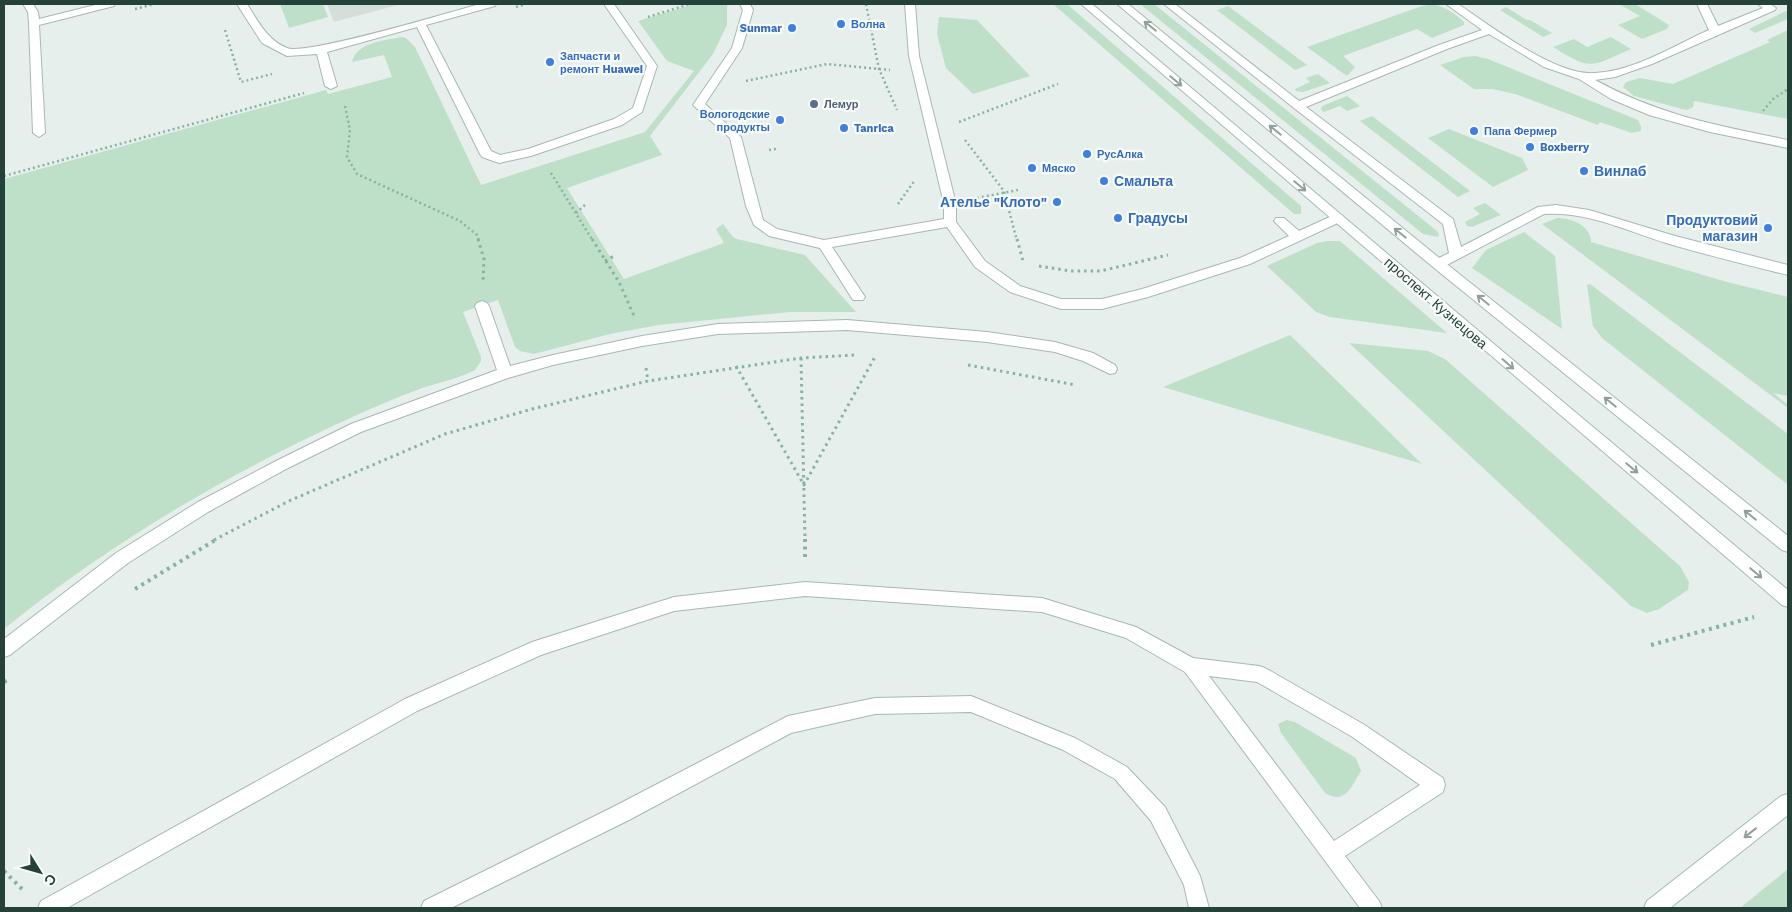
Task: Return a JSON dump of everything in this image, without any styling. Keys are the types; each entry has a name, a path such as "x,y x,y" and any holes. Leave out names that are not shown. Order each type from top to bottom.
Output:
{"street":[{"path":"28,4 33,12 34,23 39,133"},
{"path":"34,23 110,4"},
{"path":"242,4 266,41 287,53 321,50 491,4"},
{"path":"420,23 486,154 499,159 531,152 618,122 638,110 652,66 609,4"},
{"path":"745,4 748,10 737,48 698,105 735,137 758,222 773,234 824,244 950,222"},
{"path":"910,4 914,56 950,204 950,222 980,264 1015,289 1061,304 1102,304 1143,294 1245,261 1338,218"},
{"name":"проспект Кузнецова","path":"1086,4 1788,600"},
{"path":"1122,4 1438,264 1788,545"},
{"path":"1169,4 1449,222 1456,255"},
{"path":"1451,4 1527,53 1650,111 1691,123 1788,144"},
{"path":"1702,4 1715,31"},
{"path":"1580,77 1598,78 1621,72 1771,8 1763,4"},
{"path":"1298,106 1443,47 1491,30"},
{"path":"321,50 331,86"},
{"path":"1438,264 1542,210 1556,207 1575,210 1674,240 1788,270"},
{"path":"1280,221 1298,237"},
{"path":"824,244 858,297"},
{"path":"482,306 505,373"},
{"path":"4,650 41,619 122,558 203,507 281,465 356,428 505,373 642,340 718,329 848,325 987,337 1055,347 1088,356 1110,369"},
{"path":"48,908 411,705 538,648 674,604 806,589 1042,604 1130,632 1191,666 1259,674 1357,730 1436,785 1332,854"},
{"path":"1191,666 1372,908"},
{"path":"431,908 622,813 788,725 875,706 971,704 1069,744 1121,773 1158,814 1193,882 1199,908"},
{"path":"1654,908 1788,803"}],"path":[{"path":"135,9 154,4"},
{"path":"640,19 690,4"},
{"path":"866,4 878,69 897,110"},
{"path":"742,82 827,64 878,69"},
{"path":"953,125 1058,84"},
{"path":"4,176 331,86 342,93 350,130 347,157 357,174 460,221 477,235 484,259 482,306"},
{"path":"1762,112 1773,99 1788,89"},
{"path":"964,140 1004,191 1024,264"},
{"path":"770,160 769,150 776,149"},
{"path":"547,167 629,302 635,318"},
{"path":"894,209 917,177"},
{"path":"576,213 585,205"},
{"path":"1033,266 1070,271 1101,271 1172,254"},
{"path":"605,261 614,256"},
{"path":"804,486 877,354 867,355"},
{"path":"128,592 212,541 291,500 445,434 532,409 648,381 736,366 801,358 858,355"},
{"path":"801,358 806,589"},
{"path":"966,364 1076,385"},
{"path":"736,366 804,486"},
{"path":"1651,645 1754,617"},
{"path":"4,682 16,672"}],"shaded area":[{"path":"327,4 402,4 334,22"}],"green space":[{"path":"280,4 323,4 328,17 289,28"},
{"path":"694,4 727,4 727,25 713,54 650,136 662,155 567,188 624,279 724,243 716,229 723,224 733,237 737,239 805,255 856,312 790,312 659,325 610,334 534,354 520,351 515,347 498,300 463,312 481,357 481,361 475,370 457,378 425,387 368,410 291,446 205,492 82,570 4,629 4,179 326,90 328,94 392,77 384,55 352,62 359,50 365,46 401,37 406,38 415,47 481,185 645,132 694,71 667,61 638,21"},
{"path":"1053,4 1067,4 1301,206 1301,214 1294,214"},
{"path":"1140,4 1154,4 1437,231 1438,237 1423,234"},
{"path":"1431,4 1445,8 1453,13 1464,22 1464,25 1432,38 1417,29 1343,56 1355,67 1347,76 1307,47 1419,7"},
{"path":"1619,4 1635,4 1669,25 1667,29 1642,39 1618,25 1640,16"},
{"path":"1228,6 1307,65 1295,70 1217,10"},
{"path":"1506,7 1552,33 1543,37 1500,10"},
{"path":"1788,10 1788,19 1755,33 1749,29"},
{"path":"939,17 977,20 1030,76 973,94 946,68 937,34"},
{"path":"1788,30 1788,119 1694,101 1693,107 1687,110 1634,96 1623,87 1626,82 1640,78 1673,84 1770,42 1767,40"},
{"path":"1611,37 1631,49 1599,63 1584,63 1553,47 1574,39 1587,47"},
{"path":"1475,56 1488,59 1638,120 1641,131 1632,133 1600,122 1598,125 1515,94 1492,89 1474,89 1440,65 1464,57"},
{"path":"1318,74 1330,83 1303,92 1296,91 1295,89 1310,82 1306,78"},
{"path":"1347,96 1360,106 1347,111 1340,106 1324,112 1321,110 1322,106"},
{"path":"1372,116 1470,191 1458,197 1360,121"},
{"path":"1449,129 1522,158 1528,170 1493,187 1428,138"},
{"path":"1485,203 1501,215 1472,227 1467,226 1465,222 1480,214 1473,208"},
{"path":"1557,218 1580,224 1588,232 1591,242 1727,282 1788,297 1788,396 1773,393 1788,405 1788,408 1542,224"},
{"path":"1524,232 1555,256 1562,329 1472,268 1486,250"},
{"path":"1340,241 1447,333 1330,317 1316,312 1267,266 1317,243"},
{"path":"1590,284 1788,434 1788,485 1602,338 1593,326 1587,285"},
{"path":"1290,335 1422,464 1163,387"},
{"path":"1349,343 1428,351 1445,359 1680,566 1689,582 1688,590 1659,609 1647,613 1631,606"},
{"path":"1287,720 1295,722 1356,758 1361,771 1347,792 1338,797 1325,793 1281,733 1278,724"},
{"path":"1788,869 1788,908 1740,908"}],"place":[{"name":"Волна","path":"841,24"},
{"name":"Sunmar","path":"792,28"},
{"name":"Запчасти и ремонт Huawei","path":"550,62"},
{"name":"Лемур","path":"814,104"},
{"name":"Вологодские продукты","path":"780,120"},
{"name":"Tanrica","path":"844,128"},
{"name":"Папа Фермер","path":"1474,131"},
{"name":"Boxberry","path":"1530,147"},
{"name":"РусАлка","path":"1087,154"},
{"name":"Мяско","path":"1032,168"},
{"name":"Винлаб","path":"1584,171"},
{"name":"Смальта","path":"1104,181"},
{"name":"Ателье \"Клото\"","path":"1057,202"},
{"name":"Градусы","path":"1118,218"},
{"name":"Продуктовий магазин","path":"1768,228"}]}
